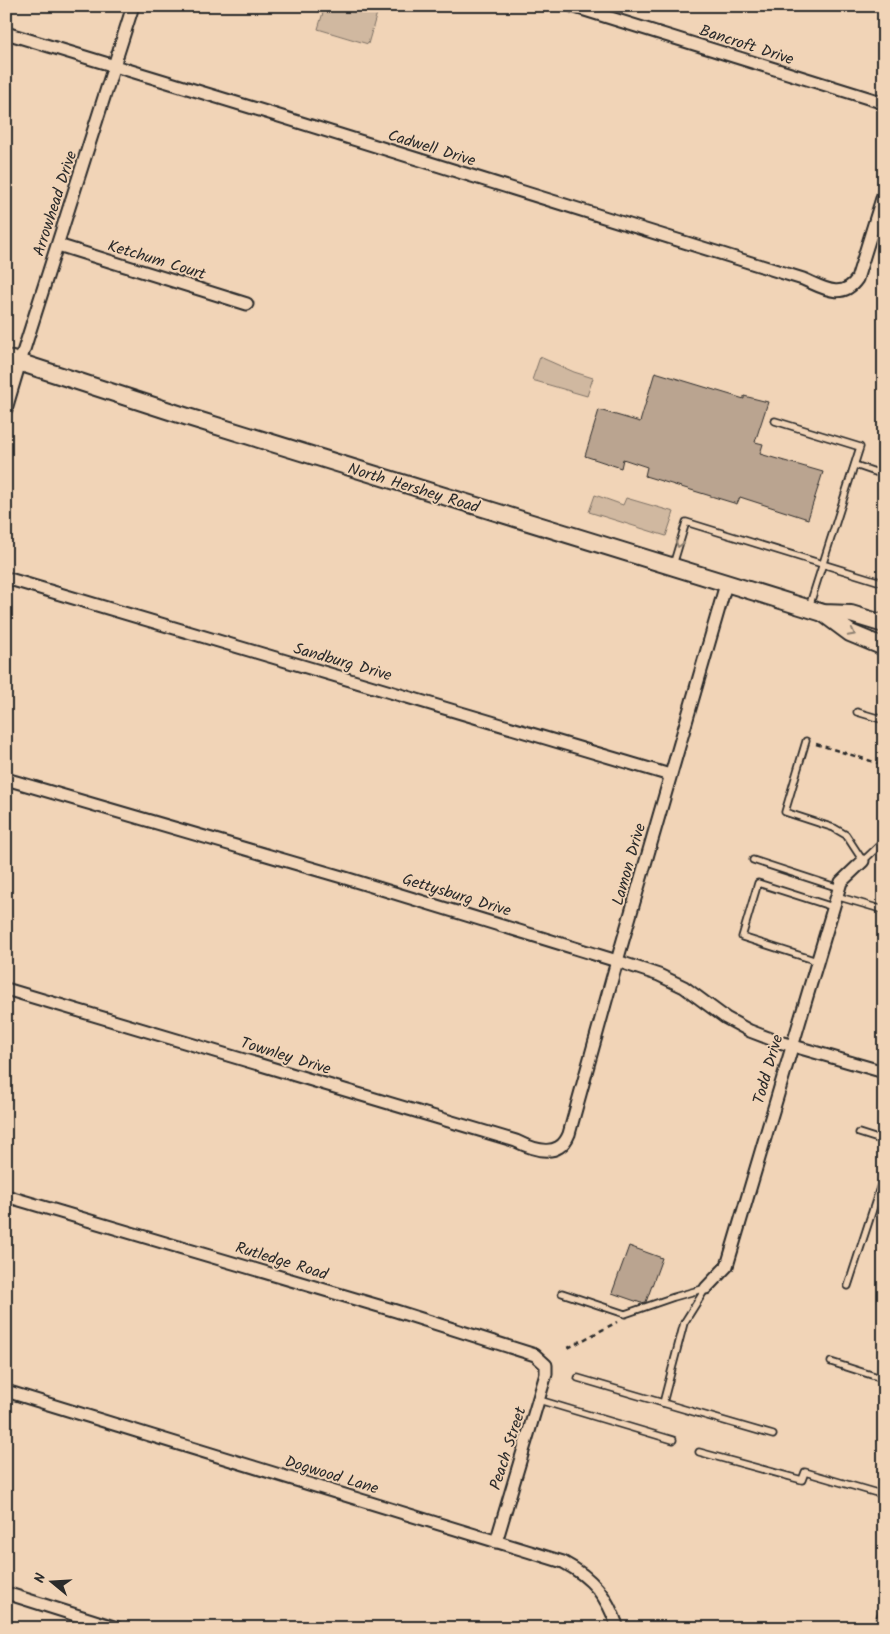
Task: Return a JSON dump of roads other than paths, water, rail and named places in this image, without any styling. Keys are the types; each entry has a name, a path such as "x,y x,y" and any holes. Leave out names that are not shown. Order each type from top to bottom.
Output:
{"main road":[{"name":"North Hershey Road","path":"13,360 188,417 726,584 816,611 852,614 884,624"},
{"name":"North Hershey Road","path":"816,611 850,633 884,647"}],"street":[{"name":"Arrowhead Drive","path":"6,409 13,360 58,245 134,6"},
{"name":"Bancroft Drive","path":"572,6 884,103"},
{"name":"Cadwell Drive","path":"6,33 838,291 853,286 857,279 884,192"},
{"name":"Ketchum Court","path":"58,245 247,304"},
{"name":"Sandburg Drive","path":"6,578 670,774"},
{"name":"Lamon Drive","path":"556,1148 564,1142 569,1134 670,774 726,584"},
{"name":"Gettysburg Drive","path":"6,779 332,874 659,975 684,987 726,1018 750,1031 884,1072"},
{"name":"Todd Drive","path":"706,1288 727,1266 791,1045 841,882 863,861"},
{"name":"Townley Drive","path":"6,989 516,1141 534,1148 546,1150 556,1148"},
{"name":"Rutledge Road","path":"6,1196 396,1311 535,1355 544,1364"},
{"name":"Peach Street","path":"496,1542 539,1400 546,1374 544,1364"},
{"name":"Dogwood Lane","path":"6,1391 563,1562 584,1574 600,1591 607,1601 618,1628"},
{"path":"6,1593 117,1628"},
{"path":"880,1628 884,1615"}],"lane":[{"path":"775,421 860,447 823,564 816,611"},
{"path":"855,465 884,475"},
{"path":"672,567 686,522 884,583"},
{"path":"856,712 884,720"},
{"path":"806,741 785,812 840,831 846,835 863,861 884,841"},
{"path":"753,860 884,910"},
{"path":"817,961 742,938 758,883 833,907"},
{"path":"859,1133 884,1141"},
{"path":"848,1286 884,1175"},
{"path":"562,1293 625,1314 706,1288"},
{"path":"663,1403 684,1323 706,1288"},
{"path":"831,1362 884,1379"},
{"path":"578,1378 773,1435"},
{"path":"539,1400 674,1440"},
{"path":"699,1452 802,1480 805,1472 884,1495"}]}
